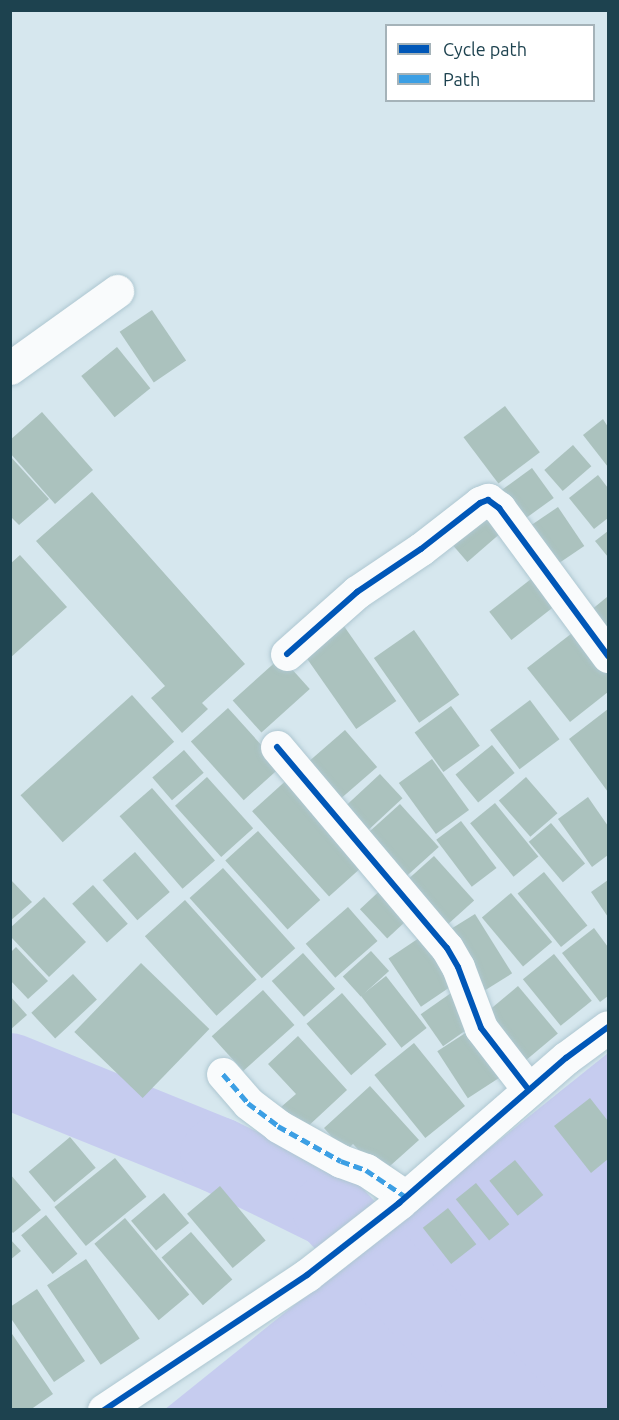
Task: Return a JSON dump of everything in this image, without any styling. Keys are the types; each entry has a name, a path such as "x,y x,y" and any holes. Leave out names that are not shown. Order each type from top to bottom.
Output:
{"street":[{"path":"10,368 117,291"},
{"path":"287,654 357,592 421,549 480,502 488,500 499,508 609,656"},
{"path":"277,747 447,948 458,968 473,1012 482,1028 530,1090"},
{"path":"104,1410 307,1275 403,1200 566,1058 609,1027"},
{"path":"223,1074 248,1103 278,1126 341,1161 366,1170 403,1200"}],"water":[{"path":"608,1053 608,1409 164,1410 364,1249"}],"building":[{"path":"152,310 186,361 154,382 120,332"},
{"path":"117,347 150,388 115,417 81,376"},
{"path":"505,406 540,452 498,484 463,437"},
{"path":"42,412 93,470 55,504 10,453 10,440"},
{"path":"603,419 608,427 608,467 583,435"},
{"path":"573,445 591,466 563,491 544,470"},
{"path":"10,456 49,499 19,525 10,516"},
{"path":"532,468 554,498 518,524 496,494"},
{"path":"598,475 608,488 608,518 594,529 569,498"},
{"path":"92,492 245,664 202,703 208,709 182,733 151,698 165,686 36,541"},
{"path":"489,506 507,527 467,562 449,541"},
{"path":"558,507 584,546 547,571 521,532"},
{"path":"608,531 608,557 595,541"},
{"path":"20,555 67,607 10,658 10,564"},
{"path":"531,579 553,607 511,640 489,612"},
{"path":"607,597 608,599 608,645 585,615"},
{"path":"339,619 396,701 356,729 299,647"},
{"path":"414,630 459,695 419,723 374,658"},
{"path":"576,630 608,672 608,692 570,722 527,668"},
{"path":"281,657 310,689 261,732 233,700"},
{"path":"132,695 174,742 63,842 21,795"},
{"path":"530,700 559,739 520,769 490,730"},
{"path":"451,706 480,746 443,772 415,732"},
{"path":"228,708 281,767 244,800 191,741"},
{"path":"608,709 608,792 569,739"},
{"path":"345,730 377,767 336,803 303,766"},
{"path":"492,745 515,773 478,803 455,775"},
{"path":"184,750 204,773 172,800 152,778"},
{"path":"432,759 469,810 436,834 399,783"},
{"path":"380,774 403,798 366,832 343,808"},
{"path":"207,777 253,828 221,857 175,806"},
{"path":"290,777 367,862 329,897 252,811"},
{"path":"526,777 557,813 530,837 499,801"},
{"path":"152,788 215,860 183,889 120,816"},
{"path":"588,797 608,826 608,855 592,867 558,819"},
{"path":"495,803 538,857 514,877 470,823"},
{"path":"400,804 439,847 406,877 367,833"},
{"path":"461,821 497,868 472,887 436,840"},
{"path":"551,823 585,864 563,882 529,842"},
{"path":"258,831 320,900 288,930 225,860"},
{"path":"135,852 170,892 137,920 103,880"},
{"path":"434,856 474,901 441,931 401,886"},
{"path":"223,868 295,948 262,978 190,898"},
{"path":"544,872 587,926 561,947 518,893"},
{"path":"10,879 32,902 10,921"},
{"path":"608,880 608,917 591,892"},
{"path":"387,884 414,913 387,938 360,909"},
{"path":"93,885 128,924 107,942 72,904"},
{"path":"511,893 552,942 523,966 482,917"},
{"path":"44,897 86,942 49,977 10,936 10,928"},
{"path":"185,900 257,980 216,1016 145,936"},
{"path":"348,907 378,941 335,978 306,944"},
{"path":"475,914 512,973 481,993 444,934"},
{"path":"594,928 608,947 608,996 600,1002 562,953"},
{"path":"425,934 457,982 421,1007 389,959"},
{"path":"16,947 48,981 28,999 10,980 10,953"},
{"path":"371,951 389,971 361,996 343,976"},
{"path":"303,953 335,989 304,1017 272,981"},
{"path":"554,954 592,1001 561,1026 523,979"},
{"path":"141,963 209,1029 143,1098 74,1032"},
{"path":"73,974 97,1000 55,1038 31,1013"},
{"path":"386,976 427,1028 401,1048 361,996"},
{"path":"518,986 558,1033 523,1063 483,1016"},
{"path":"263,990 294,1025 243,1071 212,1036"},
{"path":"342,993 387,1044 351,1075 307,1024"},
{"path":"451,993 473,1025 443,1046 421,1014"},
{"path":"10,996 27,1015 10,1030"},
{"path":"470,1030 500,1077 468,1098 437,1051"},
{"path":"298,1036 347,1090 304,1130 281,1107 296,1094 268,1064"},
{"path":"414,1043 465,1106 425,1138 374,1075"},
{"path":"370,1086 419,1140 381,1174 353,1144 345,1152 324,1128"},
{"path":"590,1098 608,1121 608,1159 591,1173 554,1126"},
{"path":"70,1137 96,1168 54,1202 29,1172"},
{"path":"115,1158 146,1197 86,1246 54,1207"},
{"path":"515,1160 543,1195 518,1216 489,1181"},
{"path":"10,1174 41,1210 13,1233 10,1230"},
{"path":"476,1183 509,1224 489,1241 456,1199"},
{"path":"220,1186 266,1240 233,1268 187,1214"},
{"path":"164,1193 189,1223 156,1251 131,1221"},
{"path":"448,1208 476,1244 451,1264 423,1228"},
{"path":"46,1215 77,1254 53,1274 21,1235"},
{"path":"125,1218 189,1295 159,1320 94,1244"},
{"path":"191,1232 232,1280 203,1305 162,1258"},
{"path":"10,1239 21,1251 10,1260"},
{"path":"86,1259 140,1339 101,1365 47,1285"},
{"path":"37,1289 85,1361 54,1382 10,1317 10,1307"},
{"path":"10,1331 53,1394 30,1410 10,1410"}],"waterway":[{"path":"10,1071 218,1155 331,1210 515,1410"}],"marked path":[{"path":"223,1074 248,1103 278,1126 341,1161 366,1170 406,1197"}],"cycle path":[{"path":"287,654 357,592 421,549 480,503 488,500 499,508 608,656"},
{"path":"277,747 447,948 458,967 481,1028 529,1090"},
{"path":"104,1410 307,1275 399,1203 566,1058 608,1027"}]}
